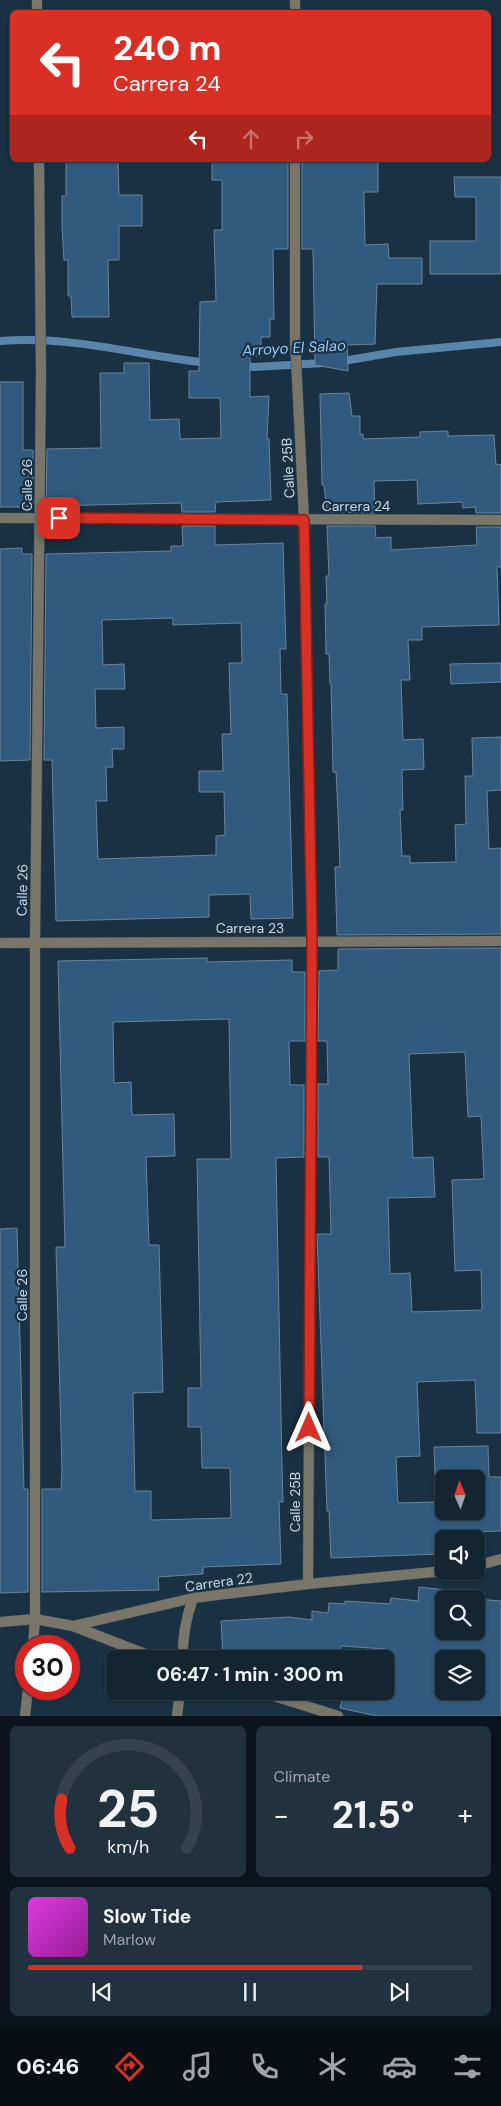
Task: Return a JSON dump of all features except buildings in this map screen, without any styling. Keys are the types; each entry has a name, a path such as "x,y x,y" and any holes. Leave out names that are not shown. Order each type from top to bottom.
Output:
{"street":[{"name":"Calle 26","path":"34,1635 36,1619 35,942 41,374 39,162"},
{"name":"Calle 25B","path":"295,162 295,340 304,520 312,942 308,1584"},
{"name":"Carrera 24","path":"0,518 501,520"},
{"name":"Carrera 23","path":"0,943 501,941"},
{"path":"485,1563 501,1559"},
{"name":"Carrera 22","path":"0,1622 36,1619 73,1626 193,1598 308,1584 435,1572"},
{"path":"183,1650 184,1633 193,1598"},
{"path":"73,1626 135,1650"},
{"path":"25,1716 27,1700"},
{"path":"177,1716 179,1700"},
{"path":"287,1700 338,1716"}],"waterway":[{"name":"Arroyo El Salao","path":"0,341 26,340 79,343 209,363"},
{"name":"Arroyo El Salao","path":"337,362 396,352 501,342"},
{"name":"Arroyo El Salao","path":"240,365 253,367 324,363"}],"route":[{"path":"59,518 304,520 312,942 309,1428"}]}
